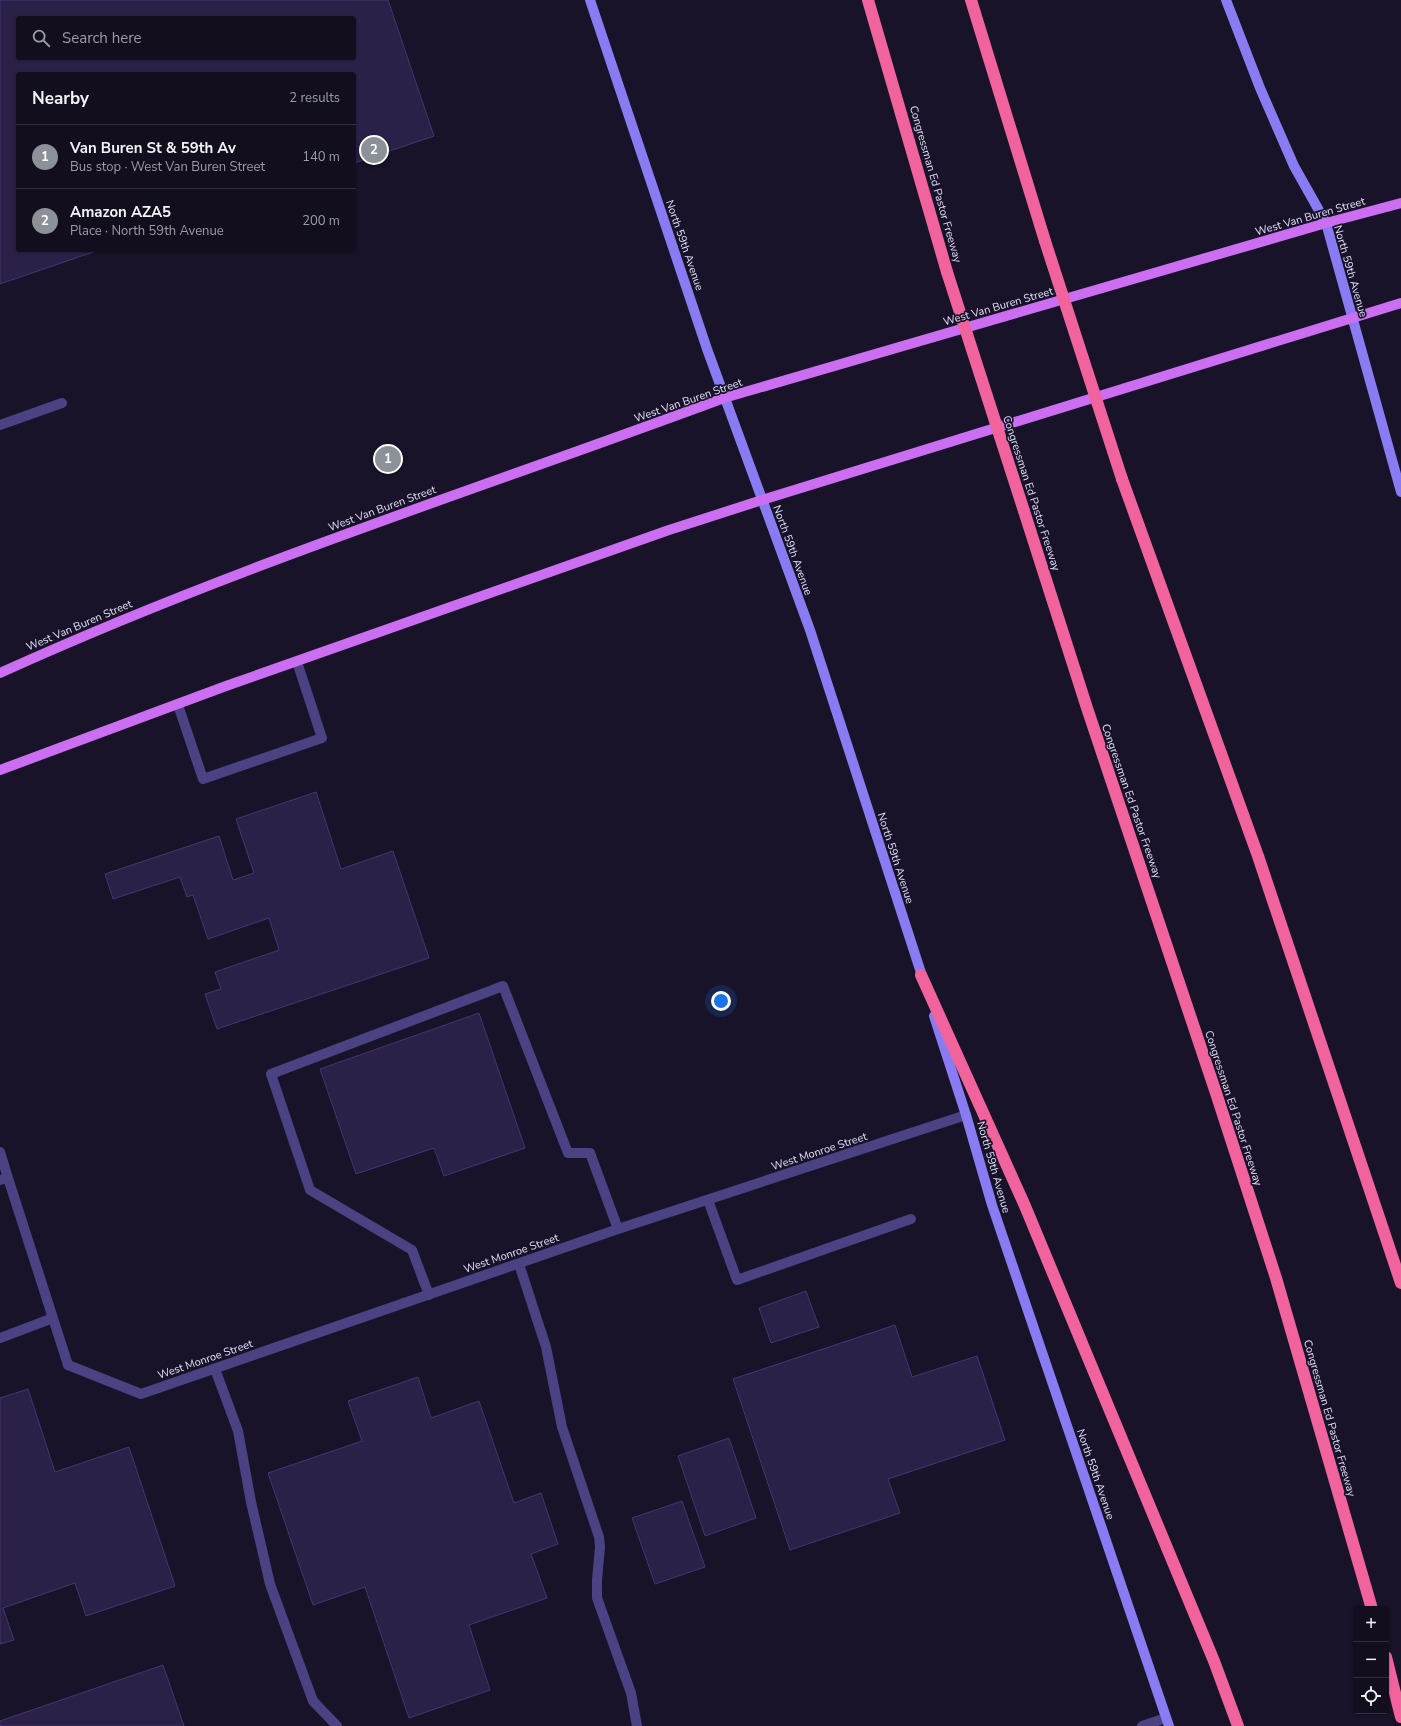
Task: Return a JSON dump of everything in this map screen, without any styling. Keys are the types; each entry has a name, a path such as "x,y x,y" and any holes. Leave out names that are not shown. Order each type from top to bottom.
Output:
{"highway":[{"name":"Congressman Ed Pastor Freeway","path":"868,0 947,272 1087,708 1216,1093 1273,1271 1371,1606"},
{"path":"971,0 1045,241 1122,479 1258,856 1401,1283"},
{"path":"921,975 1028,1213 1214,1661 1238,1726"},
{"path":"1389,1669 1401,1717"}],"main road":[{"name":"North 59th Avenue","path":"590,0 724,398 810,630 966,1114 992,1205 1168,1722"},
{"name":"North 59th Avenue","path":"1226,0 1260,88 1294,166 1326,223 1401,492"},
{"name":"West Van Buren Street","path":"0,672 142,612 300,551 428,503 627,434 724,398 1326,223 1401,203"},
{"path":"0,770 669,530 1401,303"}],"street":[{"path":"0,425 62,403"},
{"path":"178,705 203,779 322,738 298,662"},
{"path":"429,1295 412,1250 310,1190 270,1074 503,986 568,1153 590,1153 618,1229"},
{"name":"West Monroe Street","path":"53,1318 68,1365 141,1394 618,1229 966,1114"},
{"path":"0,1152 4,1179 53,1318 0,1338"},
{"path":"708,1200 737,1280 912,1220"},
{"path":"519,1264 546,1347 562,1427 599,1537 600,1547 596,1580 597,1598 631,1694 637,1726"},
{"path":"215,1369 238,1431 251,1502 270,1584 313,1701 337,1726"},
{"path":"1142,1726 1168,1722"}],"building":[{"path":"0,0 388,0 434,136 356,162 356,72 16,72 16,252 93,252 0,284"},
{"path":"316,792 341,869 393,851 429,958 217,1029 205,994 221,989 215,972 279,950 269,918 208,939 193,895 187,897 180,877 113,899 105,874 219,836 233,880 254,873 236,819"},
{"path":"479,1013 525,1148 444,1176 434,1148 356,1174 320,1069"},
{"path":"806,1291 819,1327 771,1343 759,1308"},
{"path":"895,1325 912,1377 977,1356 1005,1440 888,1479 900,1513 790,1550 733,1379"},
{"path":"418,1377 431,1418 479,1401 514,1503 541,1493 558,1544 531,1554 547,1598 469,1625 490,1690 409,1718 365,1587 313,1605 268,1473 362,1441 348,1401"},
{"path":"28,1389 55,1472 129,1447 175,1586 86,1616 75,1583 3,1608 14,1640 0,1644 0,1398"},
{"path":"729,1438 756,1518 705,1536 678,1456"},
{"path":"682,1501 705,1567 655,1584 632,1518"},
{"path":"163,1665 184,1726 0,1726 0,1721"}],"place":[{"name":"Amazon AZA5","path":"374,150"},
{"name":"Van Buren St & 59th Av","path":"388,459"}]}
